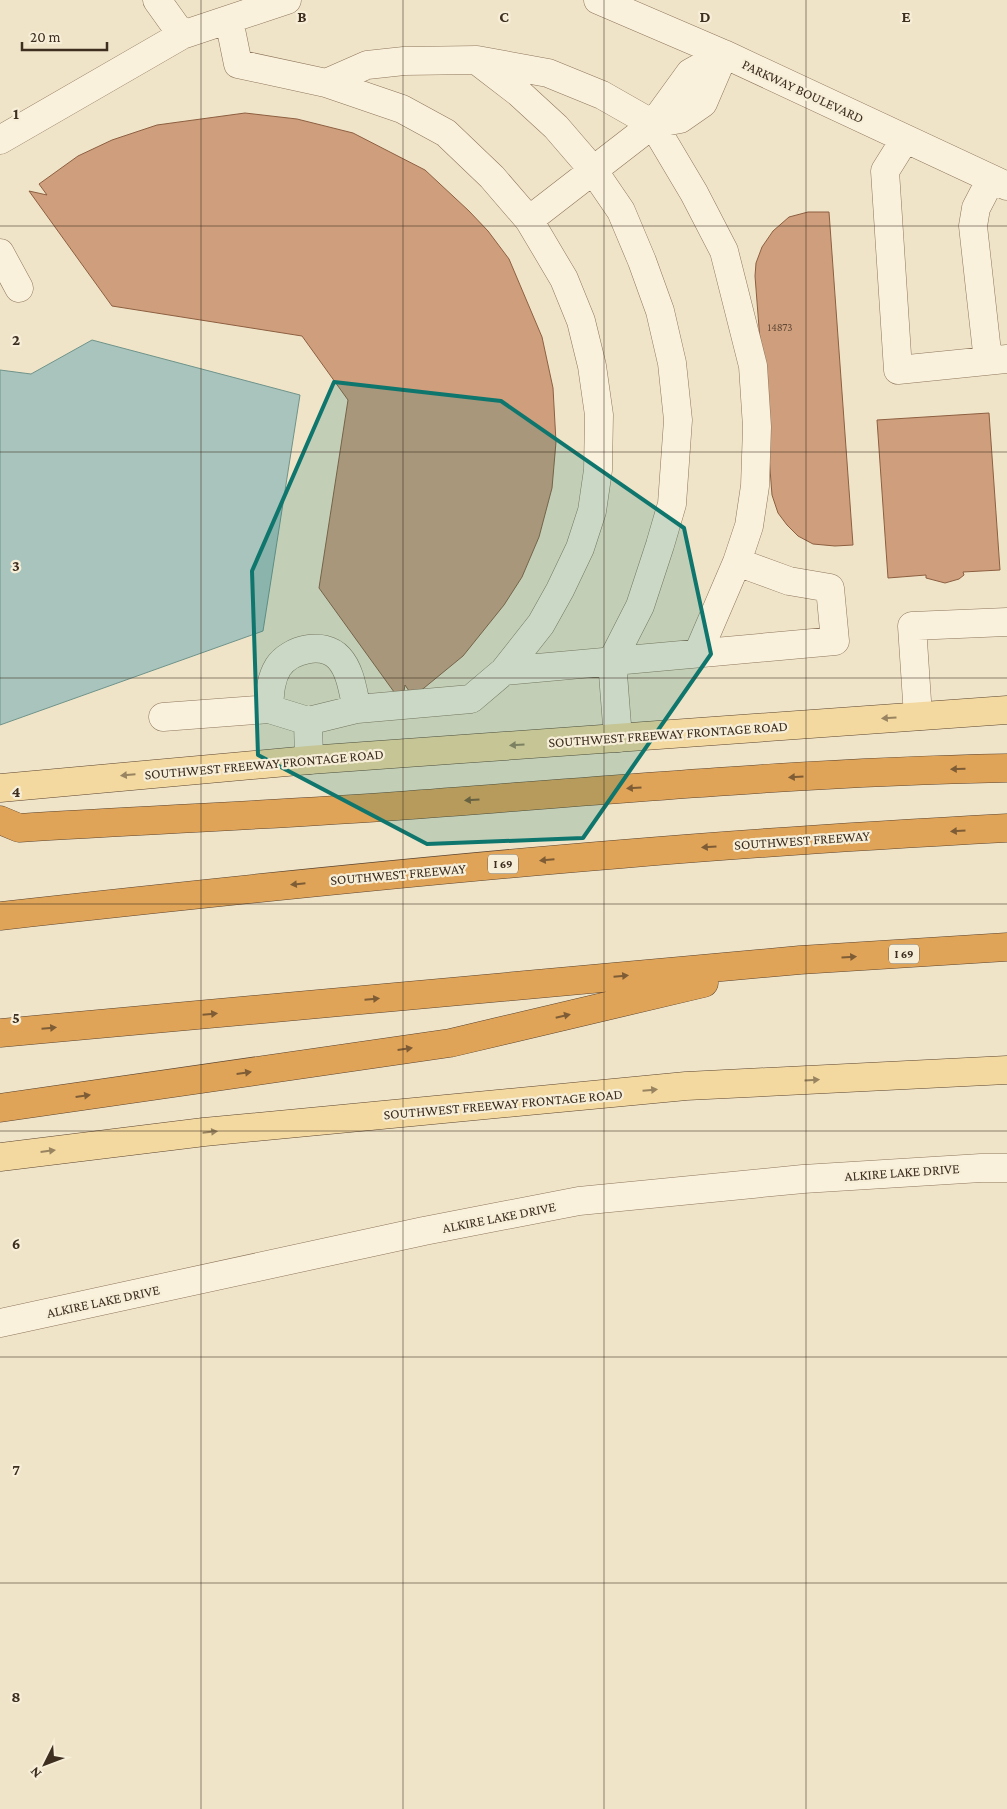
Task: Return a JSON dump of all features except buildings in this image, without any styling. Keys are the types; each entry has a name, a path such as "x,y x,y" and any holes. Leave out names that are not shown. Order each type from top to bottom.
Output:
{"highway":[{"path":"0,820 19,828 274,814 911,770 1007,768"},
{"name":"SOUTHWEST FREEWAY","path":"0,916 306,883 538,861 742,844 1007,828"},
{"name":"I 69","path":"0,1033 800,960 1007,947"},
{"path":"0,1108 450,1043 800,960"}],"main road":[{"name":"SOUTHWEST FREEWAY FRONTAGE ROAD","path":"0,788 309,760 1007,710"},
{"name":"SOUTHWEST FREEWAY FRONTAGE ROAD","path":"0,1157 204,1132 686,1086 1007,1070"}],"street":[{"path":"157,0 182,35"},
{"path":"0,140 182,35 288,0"},
{"name":"PARKWAY BOULEVARD","path":"598,0 724,54 999,182"},
{"path":"163,717 269,709 308,721 356,709 471,699 504,671 542,624 576,556 592,511 598,470 599,415 592,366 581,321 564,279 529,220 492,178 446,133 402,108 326,82 238,64 229,20"},
{"path":"529,220 653,124 690,73 724,54"},
{"path":"326,82 366,65 404,61 477,60 548,73 602,95 653,124 694,193 724,251 753,366 757,427 755,486 749,526 737,562 698,653"},
{"path":"477,60 519,93 556,127 593,170 620,211 642,261 660,312 672,363 678,420 672,504 640,606 612,661 618,738"},
{"path":"905,139 884,171 898,370 998,360 973,226 976,208 999,182"},
{"path":"0,253 19,288"},
{"path":"504,671 835,641 830,588 789,581 737,562"},
{"path":"918,716 912,626 1007,622"},
{"path":"269,709 271,683 278,666 290,656 303,649 315,649 329,651 340,658 350,678 356,709"},
{"path":"308,721 309,760"},
{"name":"ALKIRE LAKE DRIVE","path":"0,1324 424,1231 579,1201 803,1178 1007,1168"}],"highlighted area":[{"path":"334,382 501,401 684,528 711,654 583,838 427,844 258,755 252,571"}],"water":[{"path":"92,340 300,395 263,631 0,725 0,370 31,374"}]}
